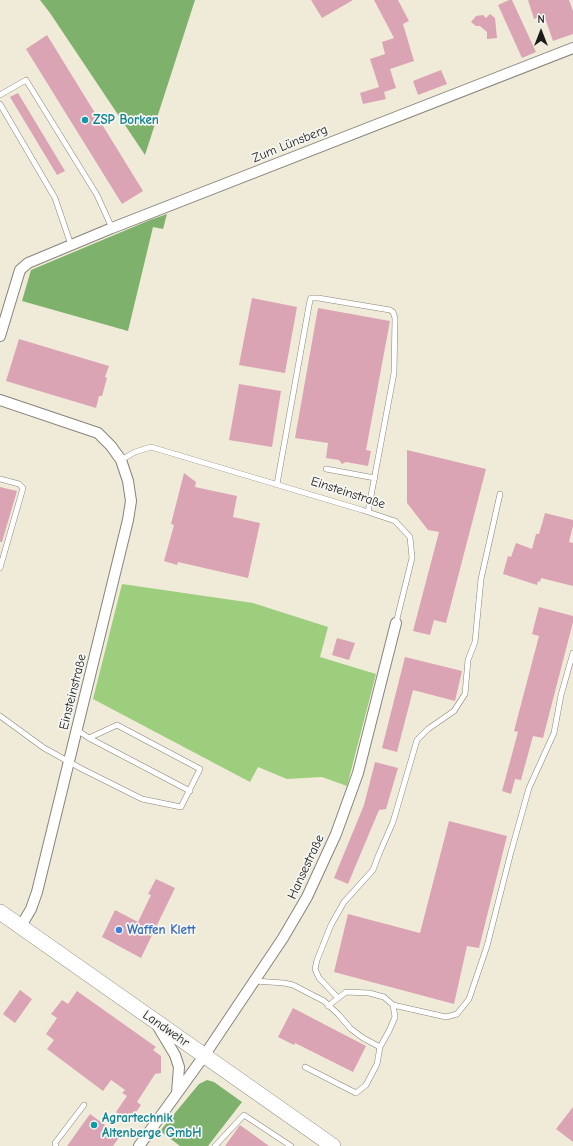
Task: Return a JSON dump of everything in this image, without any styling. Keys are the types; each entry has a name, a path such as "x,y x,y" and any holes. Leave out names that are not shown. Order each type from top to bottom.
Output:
{"main road":[{"name":"Landwehr","path":"0,912 330,1145"}],"street":[{"name":"Zum Lünsberg","path":"0,336 20,270 28,263 112,228 573,48"},
{"name":"Einsteinstraße","path":"0,400 98,433 111,446 121,460 128,481 131,501 128,520 38,892 31,909 20,926"},
{"name":"Hansestraße","path":"139,1146 204,1056 282,938 307,897 336,834 358,773 396,623"},
{"path":"154,1021 175,1055 179,1067 177,1093"}],"lane":[{"path":"0,95 26,80 97,195 112,228"},
{"path":"0,104 55,198 71,245"},
{"path":"277,484 309,302 312,298 314,298 390,310 394,315 394,373 368,512"},
{"name":"Einsteinstraße","path":"121,460 135,452 151,447 395,521 410,537 412,558 396,623"},
{"path":"326,469 375,478"},
{"path":"0,479 19,484 23,488 0,568"},
{"path":"338,998 319,978 315,969 317,960 331,925 344,902 373,870 393,822 417,740 428,729 454,711 466,694 468,660 475,642 481,579 500,494"},
{"path":"328,1006 346,992 369,993 384,997 393,1005 446,1017 457,1014 469,999 487,946 529,788 554,733 561,695 573,653"},
{"path":"0,716 44,748 142,799 181,807 200,769 117,725 89,738"},
{"path":"77,730 89,738 190,791"},
{"path":"254,981 284,982 293,985 324,1002 351,1029 363,1038 380,1047"},
{"path":"305,1067 356,1093 366,1085 377,1064 380,1047 395,1017 393,1005"},
{"path":"56,1146 84,1105"},
{"path":"215,1146 244,1115 291,1146"}],"green space":[{"path":"40,0 195,0 145,155 50,13"},
{"path":"167,214 163,229 153,227 128,331 22,301 31,270"},
{"path":"122,584 253,603 328,627 320,657 376,674 347,786 322,777 287,779 258,767 250,782 93,699"},
{"path":"207,1080 214,1082 242,1102 208,1146 180,1146 160,1131 199,1084"}],"building":[{"path":"311,0 353,0 322,18"},
{"path":"374,0 398,0 409,21 403,24 414,61 390,69 396,88 384,92 386,99 363,104 360,93 379,87 370,59 385,54 382,42 394,38"},
{"path":"512,0 536,52 522,58 498,5"},
{"path":"528,0 569,0 573,11 573,34 553,41 544,15 534,19"},
{"path":"490,14 495,18 497,38 487,39 487,32 480,26 476,26 471,22 476,16 483,15 486,18"},
{"name":"ZSP Borken","path":"47,35 143,191 122,204 26,49"},
{"path":"441,70 447,84 418,95 413,81"},
{"path":"18,93 65,171 57,175 10,97"},
{"path":"252,298 297,307 285,373 239,365"},
{"path":"318,308 390,321 366,450 371,451 368,466 346,462 342,464 339,460 326,458 328,443 295,438"},
{"path":"19,339 109,366 105,377 107,378 102,396 99,396 96,408 6,381"},
{"path":"239,384 281,391 272,447 229,440"},
{"path":"407,450 486,469 446,623 434,620 430,635 413,631 439,532 428,530 407,503"},
{"path":"184,473 196,482 195,487 237,496 233,517 260,523 248,578 178,562 177,565 164,561 174,525 171,524"},
{"path":"0,487 17,491 2,542 0,542"},
{"path":"545,513 573,520 569,542 573,543 573,586 541,578 537,585 503,574 508,556 511,557 516,543 532,549 536,534 539,534"},
{"path":"539,607 573,616 573,622 543,738 533,736 521,780 515,779 511,794 502,791 518,732 514,731 539,636 532,634"},
{"path":"337,638 355,643 349,660 332,655"},
{"path":"405,657 462,671 455,701 413,690 397,752 382,748"},
{"path":"375,762 398,768 386,809 379,810 348,884 334,878 364,805"},
{"path":"449,821 507,836 479,948 467,946 454,1004 334,972 348,914 420,933"},
{"path":"156,879 175,888 141,958 102,937 115,910 138,922 151,895 148,894"},
{"path":"20,990 32,999 15,1023 3,1014"},
{"path":"77,991 156,1047 153,1050 161,1056 161,1073 155,1074 137,1102 141,1105 129,1122 116,1112 127,1096 122,1093 125,1090 111,1080 103,1091 47,1049 54,1040 46,1034 57,1018 51,1014 62,1000 68,1004"},
{"path":"293,1008 366,1046 353,1072 295,1043 294,1045 278,1037"},
{"path":"573,1107 573,1142 556,1129"},
{"name":"Agrartechnik Altenberge GmbH","path":"90,1114 120,1136 113,1146 67,1146"},
{"path":"240,1125 269,1146 225,1146"}],"place":[{"name":"ZSP Borken","path":"85,120"},
{"name":"Waffen Klett","path":"119,930"},
{"name":"Agrartechnik Altenberge GmbH","path":"94,1125"}]}
